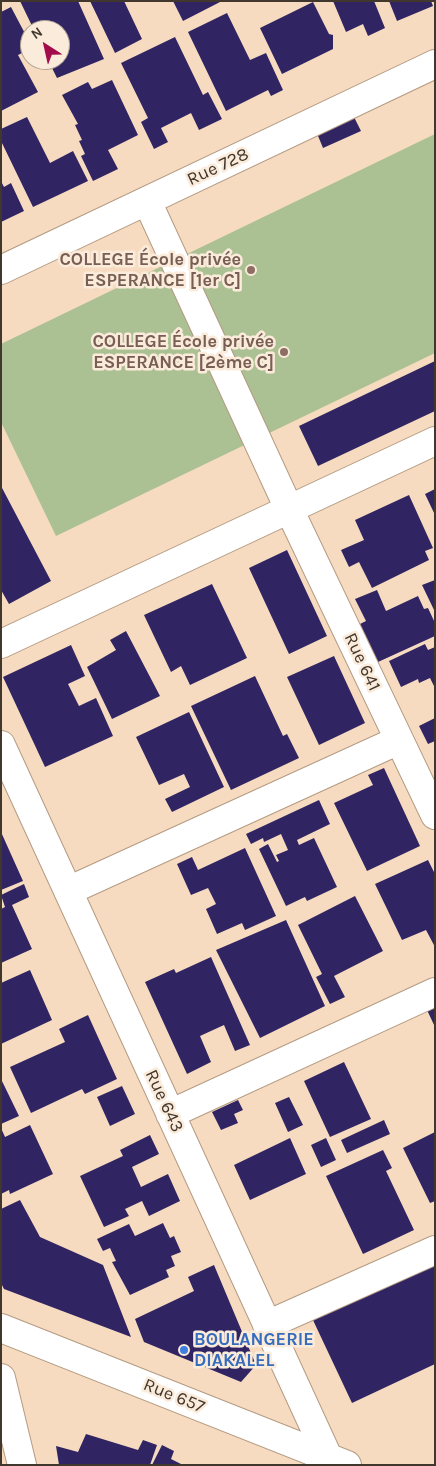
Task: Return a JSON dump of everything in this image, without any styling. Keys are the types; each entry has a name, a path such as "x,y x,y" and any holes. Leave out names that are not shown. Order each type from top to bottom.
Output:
{"street":[{"name":"Rue 728","path":"1,270 435,64"},
{"name":"Rue 641","path":"147,201 289,509 435,816"},
{"path":"1,644 435,441"},
{"path":"68,891 399,740"},
{"name":"Rue 643","path":"1,745 266,1325 337,1461"},
{"path":"170,1114 435,992"},
{"path":"266,1325 435,1250"},
{"name":"Rue 657","path":"1,1328 337,1461"},
{"path":"1,1378 22,1465"}],"green space":[{"path":"435,134 435,353 56,536 1,422 1,344"}],"building":[{"path":"20,1 78,1 104,59 57,78 53,70 70,70 70,20 29,20"},
{"path":"90,1 124,1 142,39 115,53"},
{"path":"173,1 222,1 183,21"},
{"path":"333,1 374,1 385,28 368,36 363,24 346,32"},
{"path":"389,1 431,1 433,6 397,21"},
{"path":"313,2 329,34 333,35 333,49 282,74 260,28"},
{"path":"11,7 20,24 20,54 18,55 20,70 26,70 38,92 1,111 1,12"},
{"path":"227,13 250,60 266,53 283,90 271,96 268,90 226,111 188,32"},
{"path":"175,37 203,95 208,92 222,119 199,130 191,113 161,128 168,142 154,149 141,122 148,118 121,63"},
{"path":"112,80 138,135 108,150 118,169 93,181 81,156 85,154 79,141 82,140 75,125 78,124 62,95 88,82 92,89"},
{"path":"353,115 361,131 323,148 316,131"},
{"path":"27,117 50,163 73,151 88,181 33,207 1,141 1,129"},
{"path":"1,181 4,187 11,183 24,211 1,222"},
{"path":"435,361 435,411 318,466 299,426"},
{"path":"1,486 51,581 9,604 1,590"},
{"path":"435,489 435,515 425,494"},
{"path":"409,495 433,548 425,551 429,560 372,588 359,562 349,567 341,550 364,540 355,520"},
{"path":"287,550 327,636 289,654 249,568"},
{"path":"435,580 435,612 422,585"},
{"path":"212,584 247,658 190,685 181,666 171,672 144,615"},
{"path":"377,590 386,611 418,596 424,609 428,608 435,623 435,636 378,662 360,624 366,621 355,599"},
{"path":"126,631 160,696 112,719 87,667 116,650 110,640"},
{"path":"425,644 428,650 435,647 435,688 430,678 419,683 418,679 401,687 389,661"},
{"path":"71,645 85,676 68,684 79,706 96,698 113,736 45,767 3,677"},
{"path":"334,656 365,723 319,745 287,677"},
{"path":"255,676 283,736 287,734 299,758 231,790 191,706"},
{"path":"189,712 224,787 172,812 165,799 190,787 184,774 159,785 136,737"},
{"path":"435,718 435,741 428,744 419,726"},
{"path":"384,768 420,846 367,871 334,803 373,785 368,775"},
{"path":"319,800 330,824 297,840 299,845 314,838 337,887 307,901 305,897 286,906 259,849 268,844 277,862 279,861 276,855 288,850 281,834 264,842 263,838 251,844 246,834"},
{"path":"1,832 23,881 1,890"},
{"path":"245,848 276,916 245,930 242,923 217,934 206,909 216,904 208,888 191,895 177,864 192,857 198,870"},
{"path":"428,860 435,874 435,947 426,930 402,940 375,884"},
{"path":"24,884 29,897 12,905 32,949 1,963 1,909 5,907 1,895"},
{"path":"355,896 383,951 334,976 345,997 330,1004 316,977 322,974 298,925"},
{"path":"286,920 325,1006 260,1038 216,950"},
{"path":"211,957 250,1045 235,1051 224,1025 200,1036 211,1062 187,1074 145,982 174,969 176,973"},
{"path":"30,970 52,1020 1,1044 1,983"},
{"path":"435,1006 435,1027 427,1010"},
{"path":"88,1015 117,1079 85,1094 82,1089 31,1113 10,1067 65,1042 59,1029"},
{"path":"344,1062 371,1119 330,1137 304,1081"},
{"path":"1,1079 19,1116 1,1124"},
{"path":"122,1086 135,1114 110,1126 97,1097"},
{"path":"289,1097 303,1125 288,1132 275,1103"},
{"path":"238,1100 243,1110 234,1114 238,1123 221,1130 212,1112"},
{"path":"384,1120 390,1134 347,1153 341,1140"},
{"path":"30,1125 53,1174 10,1194 9,1190 1,1194 1,1128 5,1137"},
{"path":"435,1132 435,1201 430,1203 403,1148"},
{"path":"150,1135 159,1154 132,1167 141,1187 168,1174 180,1201 149,1216 142,1201 125,1209 129,1216 104,1227 80,1176 123,1156 120,1150"},
{"path":"290,1138 306,1174 250,1200 234,1165"},
{"path":"326,1138 336,1160 321,1167 311,1145"},
{"path":"383,1150 392,1168 386,1171 414,1230 363,1254 326,1176"},
{"path":"20,1200 40,1237 103,1265 131,1337 4,1289 1,1283 1,1209"},
{"path":"163,1223 170,1238 174,1236 181,1252 171,1256 175,1266 166,1270 169,1277 130,1295 112,1262 116,1261 110,1248 103,1251 97,1239 129,1224 135,1236"},
{"path":"435,1261 435,1364 352,1403 312,1318"},
{"path":"214,1265 256,1365 241,1382 144,1342 135,1319 194,1291 188,1277"},
{"path":"86,1434 138,1450 143,1440 157,1445 150,1465 59,1465 56,1446 78,1452"},
{"path":"162,1445 174,1451 171,1459 183,1465 152,1465"}],"place":[{"name":"COLLEGE École privée ESPERANCE [1er C]","path":"251,270"},
{"name":"COLLEGE École privée ESPERANCE [2ème C]","path":"284,352"},
{"name":"BOULANGERIE DIAKALEL","path":"184,1350"}]}
